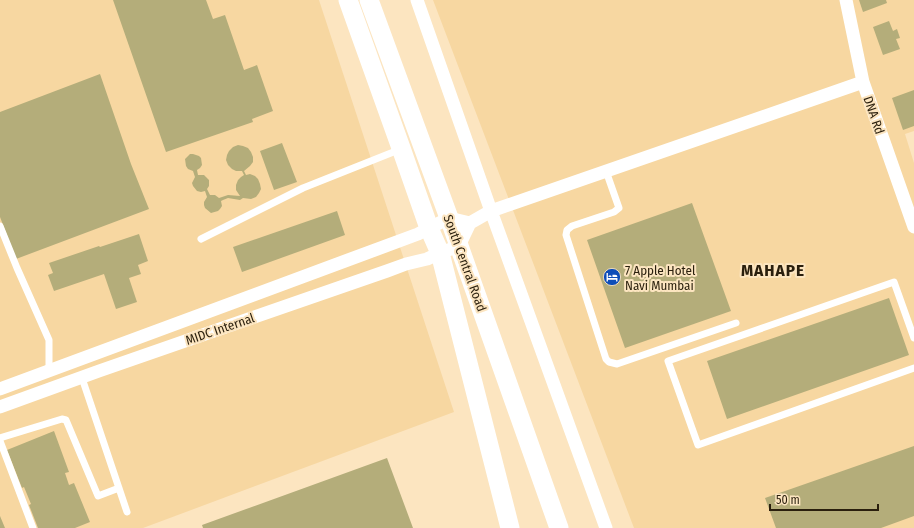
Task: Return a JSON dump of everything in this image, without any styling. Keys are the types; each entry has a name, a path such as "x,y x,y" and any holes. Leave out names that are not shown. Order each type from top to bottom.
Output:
{"main road":[{"name":"South Central Road","path":"348,0 402,148 429,228 440,253 510,528"},
{"name":"South Central Road","path":"369,0 449,218 558,528"}],"street":[{"path":"417,0 491,211 606,528"},
{"name":"DNA Rd","path":"846,0 863,82 914,227"},
{"path":"459,246 470,223 491,211 863,82"},
{"path":"0,389 418,234 449,218 470,223"},
{"name":"MIDC Internal","path":"0,408 393,268 427,259 459,246"}],"lane":[{"path":"201,239 303,188 402,148"},
{"path":"606,171 619,208 614,212 572,226 567,230 566,235 606,359 609,362 617,364 736,322"},
{"path":"0,226 49,340 49,370"},
{"path":"914,338 894,282 668,361 698,445 914,368"},
{"path":"82,378 127,512"},
{"path":"33,528 0,439 64,419 66,420 98,496 119,488"}],"shaded area":[{"path":"0,0 319,0 454,412 143,528 0,528"},
{"path":"433,0 914,0 914,131 905,134 914,163 914,528 634,528"}],"building":[{"path":"113,0 206,0 213,19 225,15 244,70 257,65 273,111 252,119 253,122 166,152"},
{"path":"859,0 886,0 887,3 863,12"},
{"path":"889,21 893,31 897,29 900,38 896,39 900,49 883,55 873,27"},
{"path":"100,74 131,164 149,209 16,259 0,217 0,112"},
{"path":"914,90 914,126 903,130 892,98"},
{"path":"282,143 297,182 274,190 260,151"},
{"path":"238,145 248,148 251,152 253,162 244,171 246,175 250,174 258,179 261,189 256,197 251,199 243,198 240,200 228,198 223,200 221,201 222,206 220,209 211,213 205,208 204,205 207,197 205,191 197,191 193,186 192,183 195,177 193,171 188,169 186,166 185,159 190,154 201,158 202,165 197,170 198,175 204,175 209,180 209,186 207,189 210,195 215,195 219,198 228,195 240,196 236,190 236,185 238,180 244,175 242,171 232,169 226,160 229,151"},
{"path":"692,203 731,311 625,348 587,240"},
{"path":"337,211 345,235 242,272 233,247"},
{"path":"139,234 148,261 138,265 141,274 129,278 137,302 116,309 104,274 54,291 48,275 53,273 49,263"},
{"path":"889,298 909,355 727,419 707,361"},
{"path":"54,431 69,472 65,473 69,485 74,483 90,522 75,528 38,528 29,505 31,504 24,487 22,488 7,450"},
{"path":"914,446 914,516 881,528 776,528 765,498"},
{"path":"387,458 413,528 203,528 202,525"},
{"path":"0,516 5,528 0,528"}],"place":[{"name":"7 Apple Hotel Navi Mumbai","path":"612,277"}],"district":[{"name":"MAHAPE","path":"773,270"}]}
